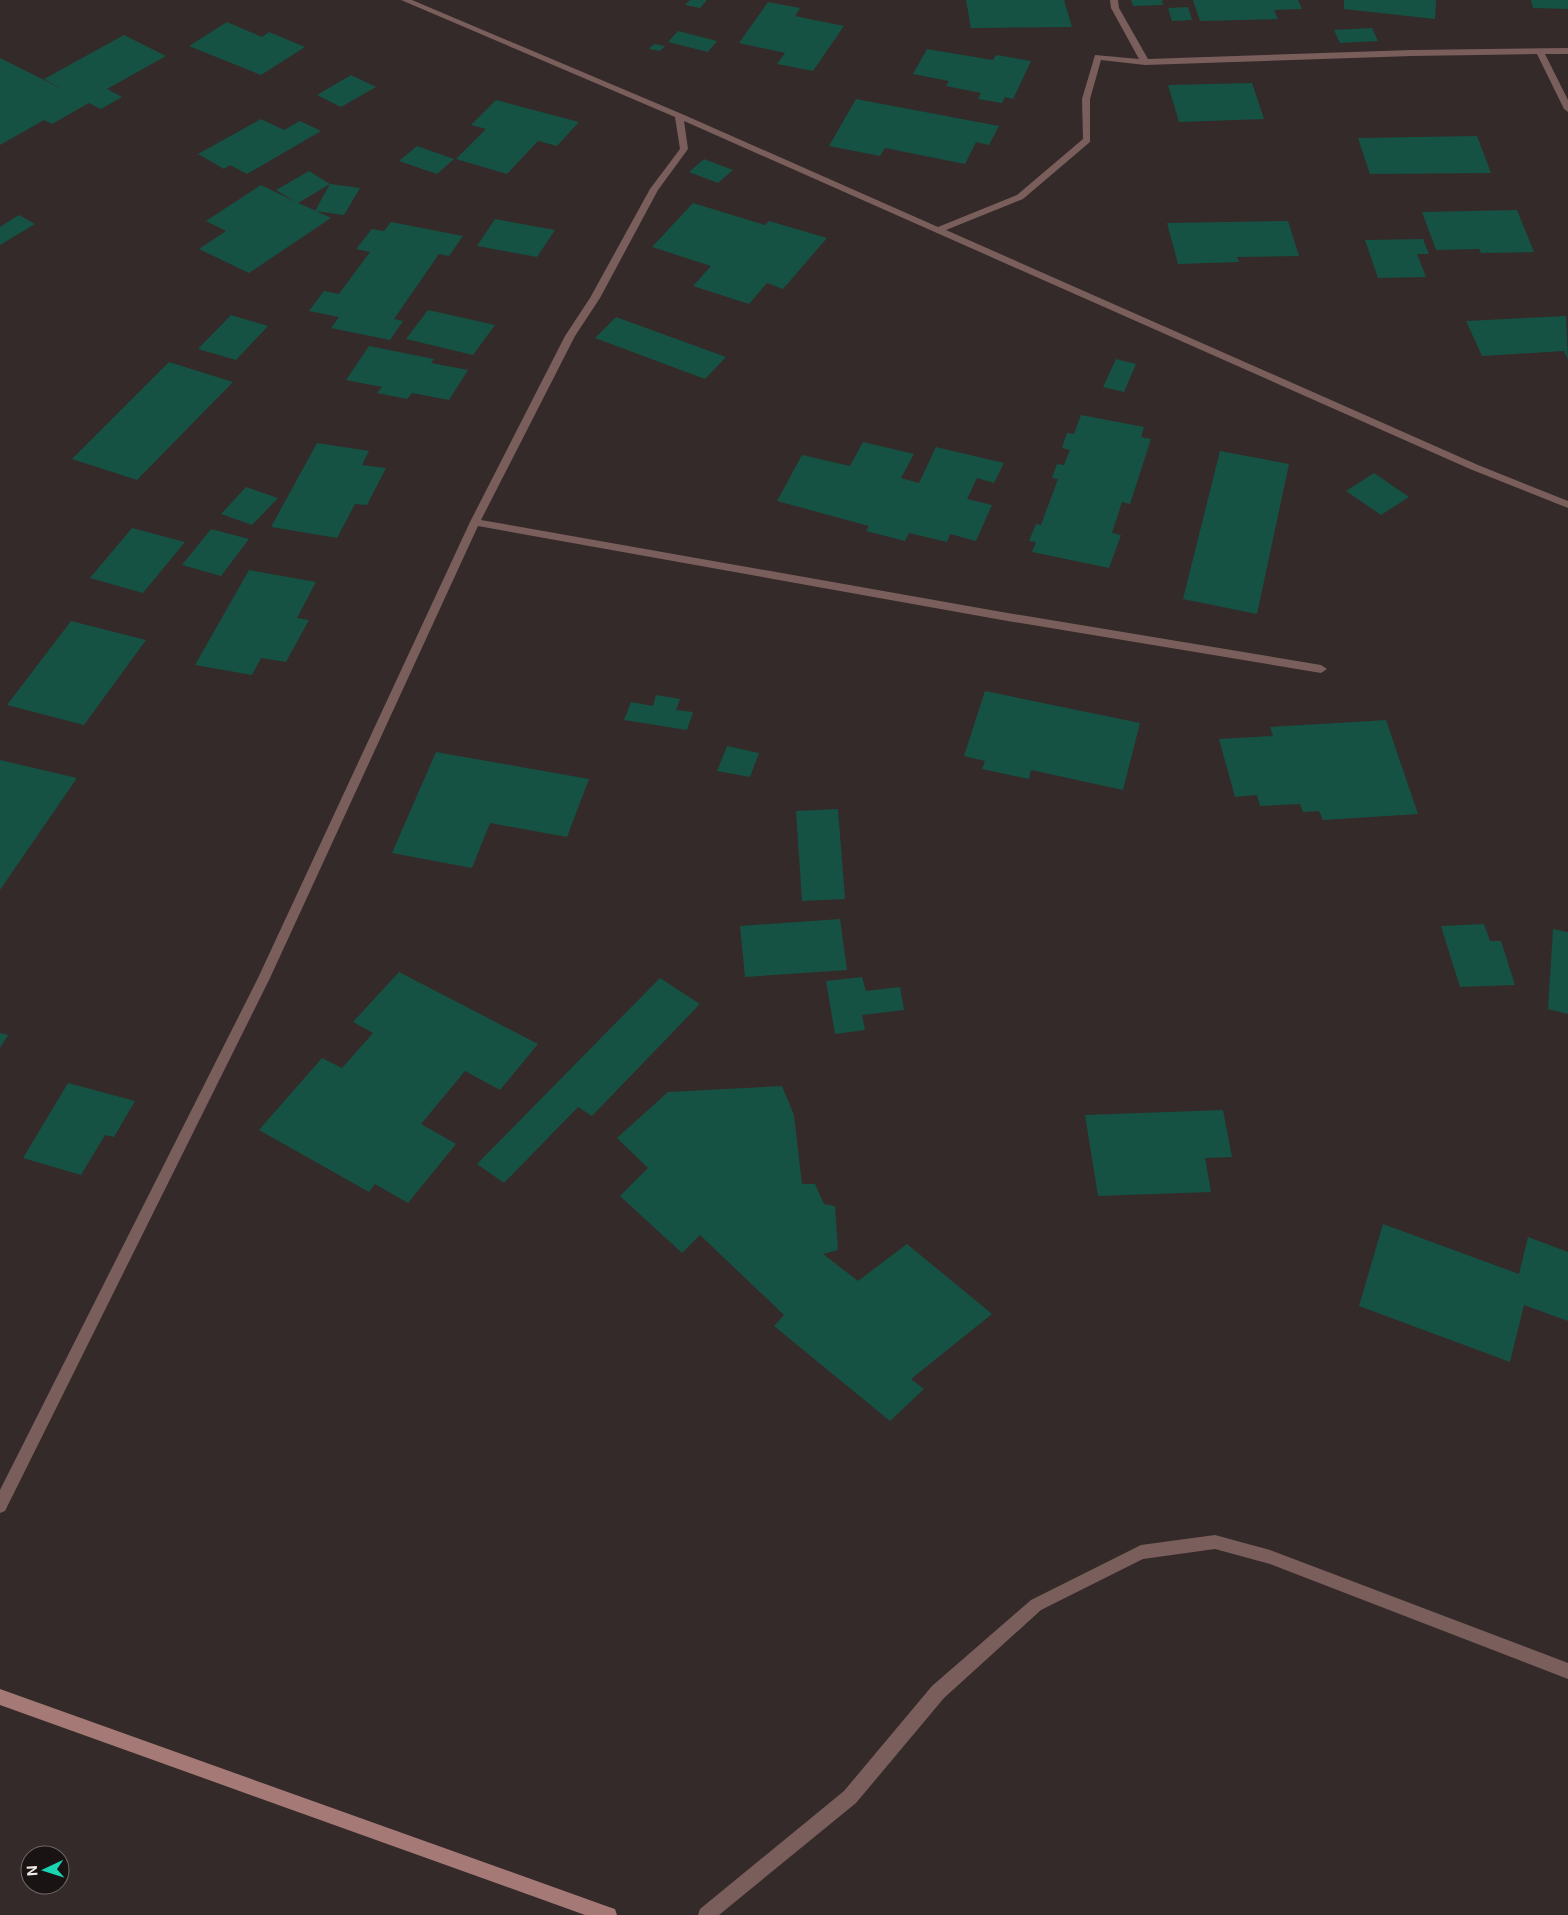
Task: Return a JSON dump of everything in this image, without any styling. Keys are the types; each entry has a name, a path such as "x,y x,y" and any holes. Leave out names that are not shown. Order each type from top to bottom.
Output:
{"main road":[{"path":"0,1697 609,1915"}],"street":[{"path":"405,0 679,116 1474,466 1568,505"},
{"path":"1114,0 1115,8 1145,62"},
{"path":"939,230 1020,197 1087,140 1086,99 1098,57 1145,62 1412,53 1568,51"},
{"path":"1540,52 1568,109"},
{"path":"0,1506 264,978 475,522 570,336 595,298 654,188 684,149 679,116"},
{"path":"475,522 982,613 1321,669"},
{"path":"706,1915 850,1797 938,1692 1036,1605 1141,1552 1215,1542 1270,1557 1568,1671"}],"building":[{"path":"690,0 707,0 700,8 685,5"},
{"path":"966,0 1064,0 1072,27 971,28"},
{"path":"1131,0 1162,0 1163,5 1133,6"},
{"path":"1193,0 1298,0 1302,9 1274,10 1278,19 1200,21"},
{"path":"1344,0 1436,0 1435,19 1344,9"},
{"path":"1531,0 1568,0 1568,9 1533,8"},
{"path":"768,2 800,8 795,16 844,26 813,71 777,64 785,53 739,43"},
{"path":"1188,7 1192,20 1172,21 1168,8"},
{"path":"227,22 262,37 269,32 305,47 261,75 189,46"},
{"path":"1372,28 1378,41 1340,43 1334,30"},
{"path":"678,31 717,41 708,52 668,42"},
{"path":"124,35 166,56 107,89 122,97 101,109 89,103 52,124 44,120 0,145 0,58 66,91 44,79"},
{"path":"654,44 665,46 660,51 649,49"},
{"path":"927,49 993,60 996,55 1031,61 1013,99 1005,97 1002,103 978,99 981,93 946,86 949,81 913,74"},
{"path":"351,75 376,87 341,107 317,95"},
{"path":"1252,83 1264,119 1179,122 1168,85"},
{"path":"856,99 999,126 989,145 976,142 965,164 885,148 880,156 829,146"},
{"path":"496,100 579,122 557,146 538,141 507,174 456,159 486,129 471,125"},
{"path":"261,119 284,130 300,121 321,131 247,174 230,165 224,169 198,154"},
{"path":"1477,136 1491,173 1370,174 1358,138"},
{"path":"417,146 454,159 437,174 399,161"},
{"path":"704,159 733,170 718,183 689,172"},
{"path":"309,171 330,184 360,188 344,215 317,211 331,218 249,273 199,249 226,231 206,221 261,185 296,202 276,190","holes":["330,184 315,211 298,203"]},
{"path":"693,203 765,225 769,221 827,238 783,289 767,283 749,304 693,286 711,266 652,247"},
{"path":"1517,210 1534,252 1481,253 1479,249 1436,250 1422,212"},
{"path":"19,215 35,224 0,245 0,227"},
{"path":"495,219 555,230 537,257 477,246"},
{"path":"1288,221 1299,256 1237,257 1239,262 1178,264 1167,223"},
{"path":"391,222 463,236 449,256 439,254 394,319 403,321 390,340 331,328 339,317 309,311 324,291 339,294 370,252 356,249 372,229 384,231"},
{"path":"1423,239 1429,254 1417,254 1426,277 1378,278 1365,240"},
{"path":"428,310 495,325 473,355 406,339"},
{"path":"231,315 268,326 236,360 198,349"},
{"path":"1566,316 1568,360 1564,351 1482,356 1466,321"},
{"path":"616,317 726,357 705,379 595,338"},
{"path":"369,346 434,359 431,363 468,370 449,400 412,393 407,399 377,393 382,387 346,380"},
{"path":"1116,359 1136,364 1124,392 1103,387"},
{"path":"169,362 233,382 137,480 72,459"},
{"path":"1081,415 1144,427 1141,437 1151,439 1130,504 1122,502 1112,533 1121,535 1109,568 1032,552 1036,542 1029,541 1036,524 1041,525 1058,479 1052,478 1057,464 1064,465 1070,450 1062,448 1067,433 1074,434"},
{"path":"863,442 914,454 901,478 919,483 936,447 1004,463 994,483 977,478 967,499 992,505 976,541 950,534 947,542 909,533 905,541 866,531 869,526 777,501 802,455 850,466"},
{"path":"317,443 369,451 362,465 386,468 367,505 355,504 337,538 271,527"},
{"path":"1220,451 1289,464 1257,614 1183,599"},
{"path":"1374,473 1409,497 1381,515 1346,491"},
{"path":"246,487 278,498 252,525 221,514"},
{"path":"132,528 185,542 143,593 90,578"},
{"path":"211,529 249,539 221,576 182,565"},
{"path":"249,570 316,582 297,618 309,620 286,662 261,658 252,675 195,665"},
{"path":"71,621 146,640 84,725 7,705"},
{"path":"985,691 1140,723 1123,790 1031,770 1029,779 982,769 985,761 964,756"},
{"path":"656,695 680,699 676,710 693,712 687,730 624,720 631,702 653,706"},
{"path":"1386,720 1418,814 1323,820 1319,811 1303,812 1300,804 1260,806 1257,795 1235,797 1219,739 1273,736 1270,727"},
{"path":"727,746 759,753 750,777 717,771"},
{"path":"436,752 589,779 567,837 490,823 472,868 392,853"},
{"path":"0,760 77,778 0,890"},
{"path":"838,809 845,899 802,901 796,811"},
{"path":"840,919 847,970 745,977 740,926"},
{"path":"1484,924 1490,941 1501,941 1515,985 1460,987 1441,926"},
{"path":"1553,929 1568,932 1568,1014 1548,1009"},
{"path":"399,972 538,1044 500,1090 465,1071 421,1124 456,1144 408,1203 375,1184 369,1192 259,1130 322,1058 342,1068 373,1033 353,1022"},
{"path":"862,977 866,991 900,987 904,1010 862,1015 865,1030 835,1034 826,981"},
{"path":"660,978 700,1004 592,1116 578,1107 504,1183 477,1164"},
{"path":"0,1033 8,1035 0,1048"},
{"path":"68,1083 135,1101 114,1137 105,1135 81,1175 23,1158"},
{"path":"782,1086 794,1115 802,1184 815,1184 824,1204 835,1206 838,1250 823,1254 858,1281 907,1244 992,1314 911,1379 924,1389 890,1421 774,1326 784,1315 700,1235 682,1253 620,1196 648,1168 617,1138 668,1092"},
{"path":"1223,1110 1232,1157 1205,1158 1211,1192 1098,1196 1085,1115"},
{"path":"1383,1224 1519,1274 1528,1237 1568,1252 1568,1321 1524,1305 1510,1362 1359,1306"}]}
